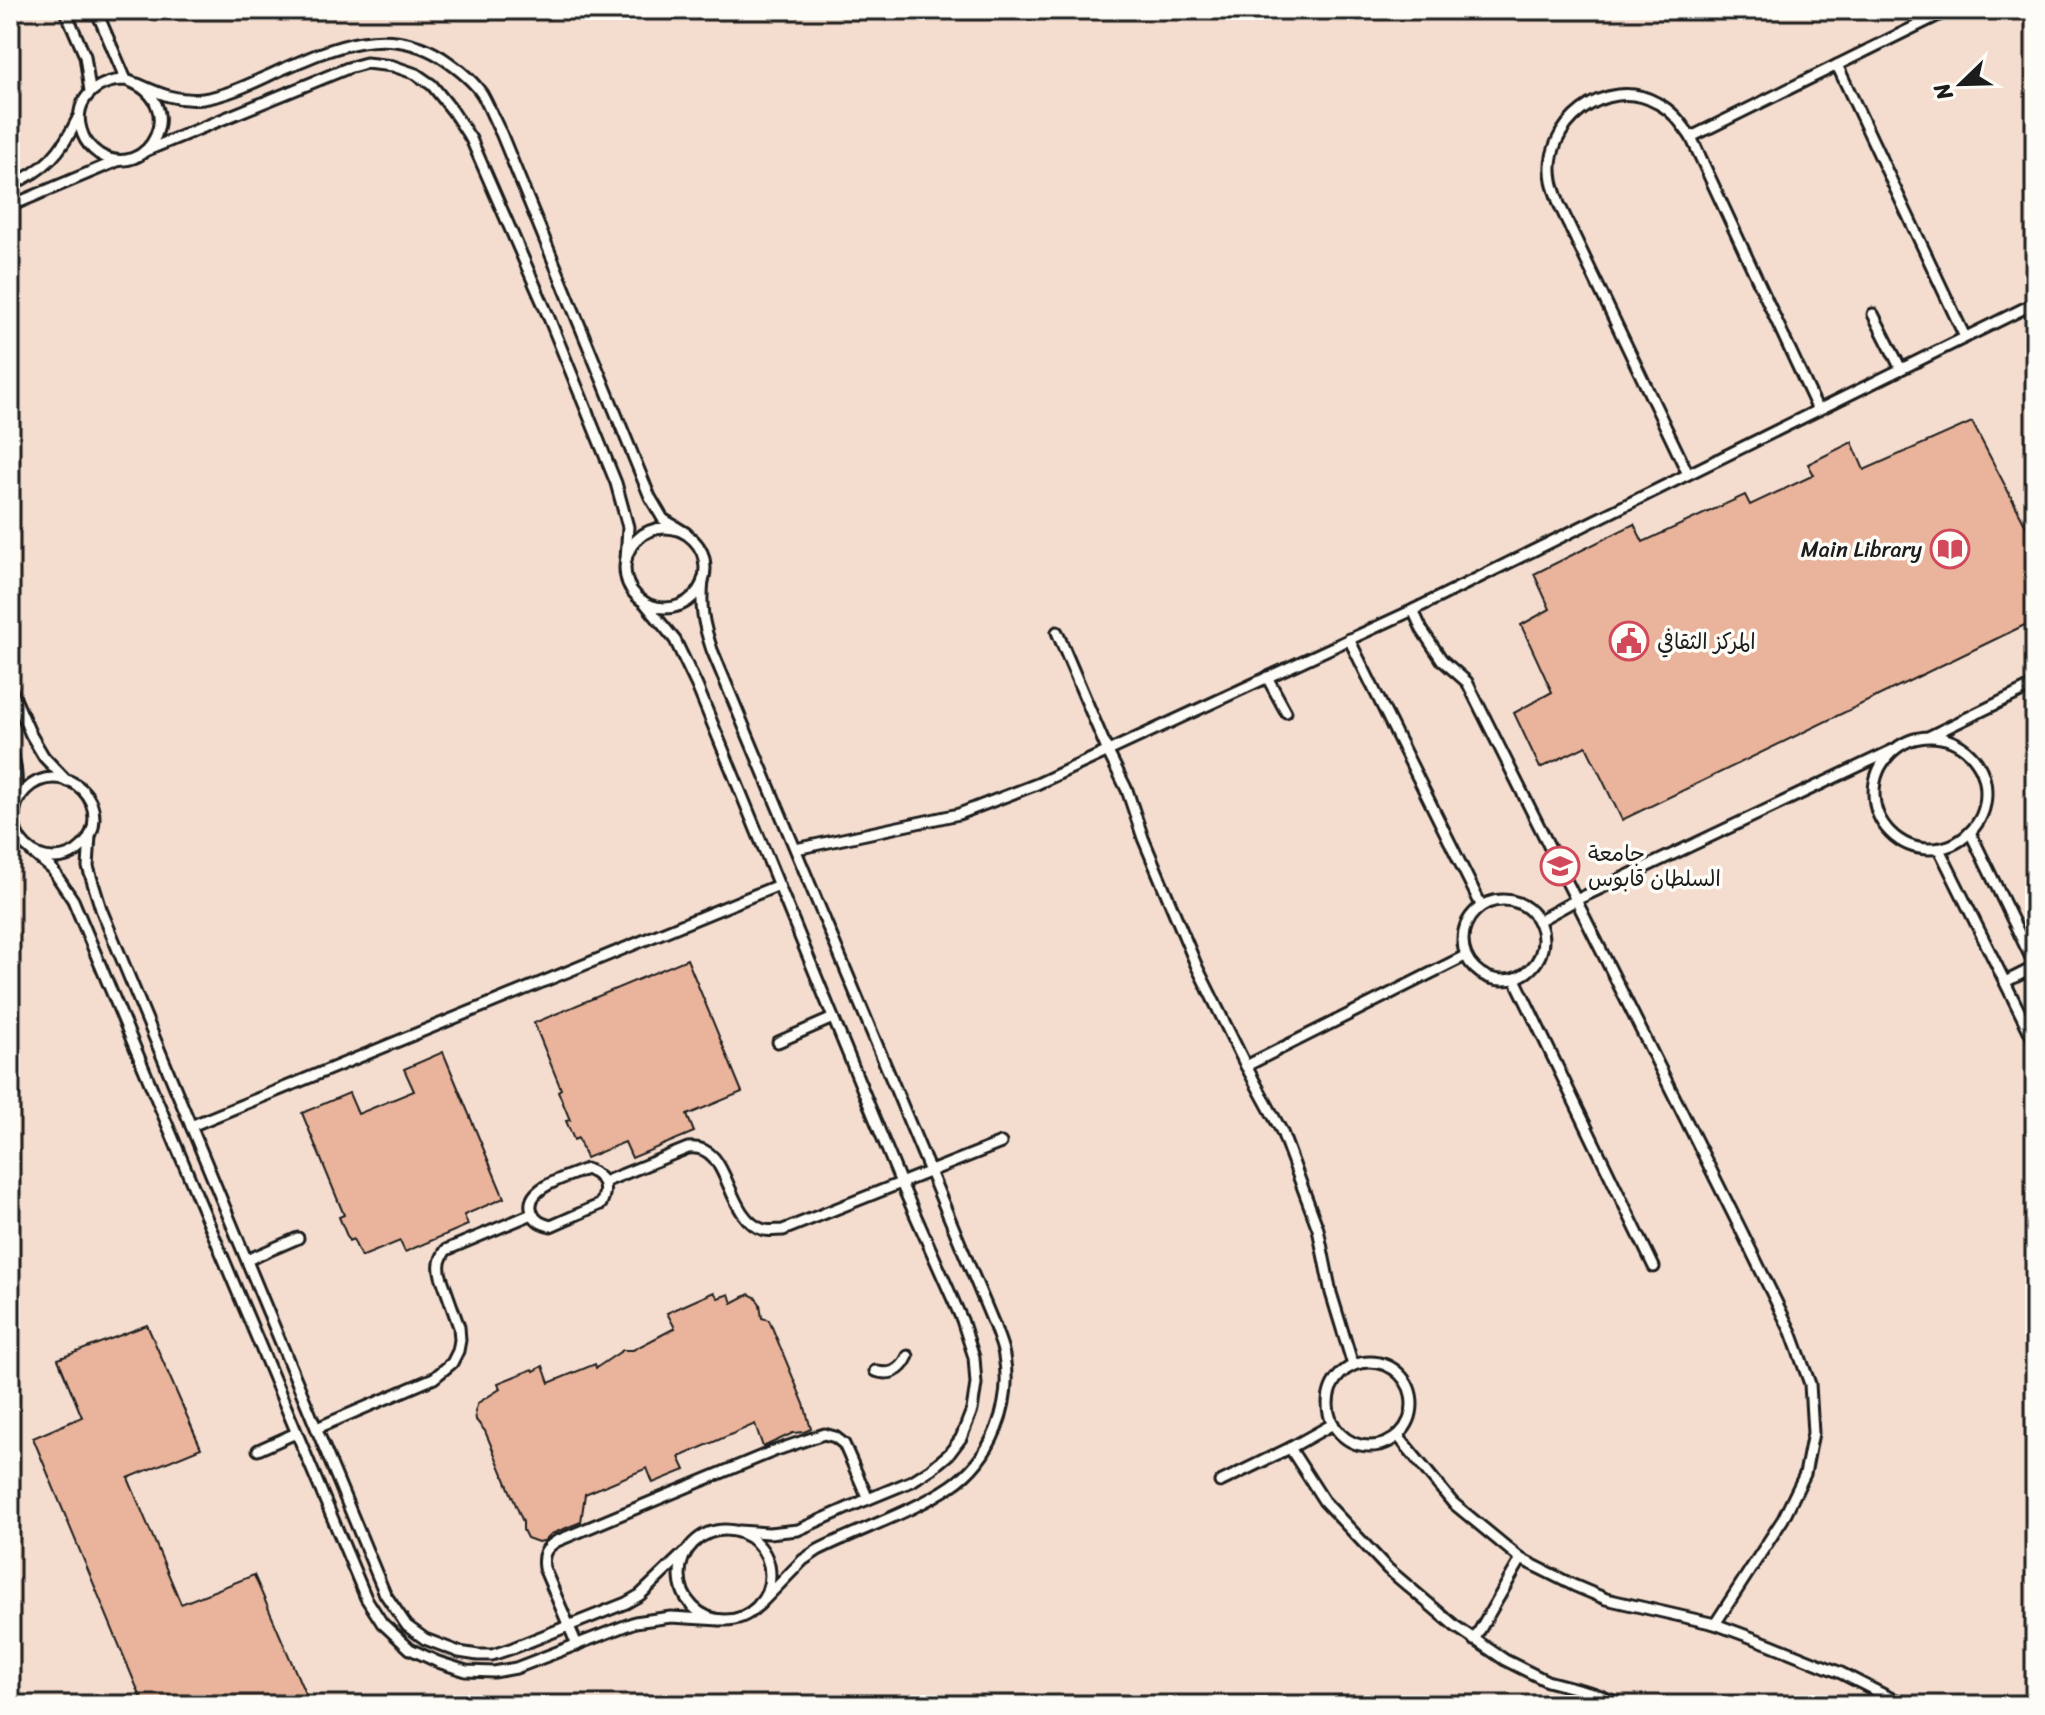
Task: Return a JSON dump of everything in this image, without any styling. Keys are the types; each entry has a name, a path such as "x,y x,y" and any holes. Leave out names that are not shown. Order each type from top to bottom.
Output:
{"lane":[{"path":"65,10 85,56 90,91"},
{"path":"96,10 126,80"},
{"path":"1691,137 1949,10"},
{"path":"10,747 17,768 13,821 16,833 23,845 52,869 73,900 366,1598 382,1623 410,1649 466,1671 494,1672 516,1668 635,1622 671,1617 735,1620 759,1605 790,1572 818,1550 934,1497 954,1484 984,1452 997,1429 1006,1383 1004,1356 995,1327 712,650 703,623 701,604 705,567 703,553 686,533 663,519 650,497 501,133 481,93 456,67 424,47 392,40 364,40 335,48 228,93 201,99 170,98 126,80 113,80 90,91 83,102 80,127 85,141 94,151 106,158 119,160"},
{"path":"10,206 348,68 366,63 393,66 416,74 432,85 471,139 547,313 616,483 628,527 625,573 629,585 636,596 661,608 687,602 703,580"},
{"path":"1837,65 1965,337"},
{"path":"138,84 149,92 160,115 159,129 145,151"},
{"path":"1688,474 1559,204 1551,179 1552,153 1562,129 1580,110 1603,98 1629,95 1655,101 1676,116 1691,137 1818,410"},
{"path":"10,185 40,170 54,156 68,139 80,115"},
{"path":"796,849 959,814 1037,784 1413,610 2035,303"},
{"path":"1873,314 1901,369"},
{"path":"626,560 630,547 649,530 662,527 686,533"},
{"path":"90,835 88,867 92,884 121,958 385,1594 407,1626 425,1639 459,1652 492,1655 626,1603 640,1595 707,1532 723,1529 769,1533 798,1530 912,1481 949,1454 961,1438 972,1410 976,1384 974,1357 962,1320 901,1183 697,686 675,640 643,601"},
{"path":"1413,610 1442,660 1467,682 1791,1332 1810,1384 1813,1433 1805,1474 1783,1519 1715,1624"},
{"path":"1057,632 1127,790 1143,838 1197,967 1282,1132 1318,1229 1331,1293 1353,1365"},
{"path":"1349,639 1481,905"},
{"path":"1267,677 1286,712"},
{"path":"1538,921 1909,741 1929,737 2035,685"},
{"path":"10,687 44,757 67,781"},
{"path":"1895,749 1882,763 1875,781 1874,800 1880,819 1892,834 1908,845 1939,849 1959,841 1981,816 1985,798 1984,779 1976,762 1963,749 1947,740 1929,737"},
{"path":"15,808 20,795 29,786 54,778 79,787 93,809 94,823 83,847 59,859 33,853"},
{"path":"1970,832 2035,967 2005,982"},
{"path":"1939,849 2035,1043"},
{"path":"191,1126 779,885"},
{"path":"1496,900 1513,900 1528,908 1538,921 1543,934 1537,962 1515,979 1491,979 1481,974 1465,956 1463,928 1470,915 1481,905 1496,900"},
{"path":"1246,1066 1465,956"},
{"path":"1515,979 1654,1267"},
{"path":"778,1042 833,1018"},
{"path":"604,1182 695,1147 715,1156 744,1218 764,1230 783,1230 1001,1143"},
{"path":"586,1169 597,1173 604,1182 606,1194 601,1204 551,1226 539,1223 532,1214 530,1201 536,1191 586,1169"},
{"path":"317,1428 434,1378 452,1363 458,1351 459,1327 439,1260 446,1250 532,1214"},
{"path":"247,1260 298,1238"},
{"path":"875,1371 895,1371 901,1368 908,1356"},
{"path":"1368,1362 1383,1364 1405,1382 1411,1396 1407,1425 1398,1436 1385,1444 1370,1447 1355,1444 1342,1436 1333,1424 1328,1411 1328,1397 1342,1372 1353,1365 1368,1362"},
{"path":"1220,1482 1333,1424"},
{"path":"258,1450 296,1433"},
{"path":"577,1645 544,1568 546,1550 557,1541 774,1451 824,1434 844,1444 868,1499"},
{"path":"1398,1436 1453,1503 1521,1559 1606,1599 1715,1624 1841,1673 1904,1705"},
{"path":"1290,1448 1324,1501 1388,1569 1474,1640 1547,1681 1593,1693 1618,1705"},
{"path":"739,1531 753,1538 770,1565 767,1593 759,1605"},
{"path":"684,1553 680,1584 685,1598 707,1617 720,1620"},
{"path":"1474,1640 1521,1559"},
{"path":"2025,1705 2035,1693"}],"shaded area":[{"path":"10,10 2035,10 2035,1705 10,1705"}],"building":[{"path":"1972,422 2035,543 2035,620 1622,820 1586,746 1540,768 1514,713 1552,692 1521,625 1550,609 1534,574 1634,524 1643,542 1745,495 1750,505 1814,475 1808,464 1852,442 1864,470"},
{"path":"687,959 742,1092 687,1115 694,1132 632,1158 625,1142 586,1158 578,1138 574,1140 566,1121 570,1120 558,1091 561,1089 534,1023"},
{"path":"443,1052 504,1198 464,1215 468,1225 405,1252 400,1241 361,1257 353,1239 349,1241 339,1217 344,1215 302,1113 349,1093 358,1114 414,1091 404,1069"},
{"path":"714,1292 718,1298 729,1294 732,1303 749,1294 760,1304 762,1318 769,1320 804,1404 811,1429 793,1433 763,1447 755,1424 679,1457 685,1470 653,1483 647,1468 585,1494 581,1522 551,1534 544,1541 527,1538 485,1431 476,1420 478,1403 500,1389 498,1383 543,1366 549,1383 595,1364 596,1368 623,1350 633,1350 675,1328 667,1313"},
{"path":"147,1325 201,1448 128,1478 181,1604 254,1575 310,1705 144,1705 33,1438 82,1417 58,1359"}],"place":[{"name":"Main Library","path":"1950,549"},
{"name":"المركز الثقافي","path":"1629,641"},
{"name":"جامعة السلطان قابوس","path":"1560,866"}]}
